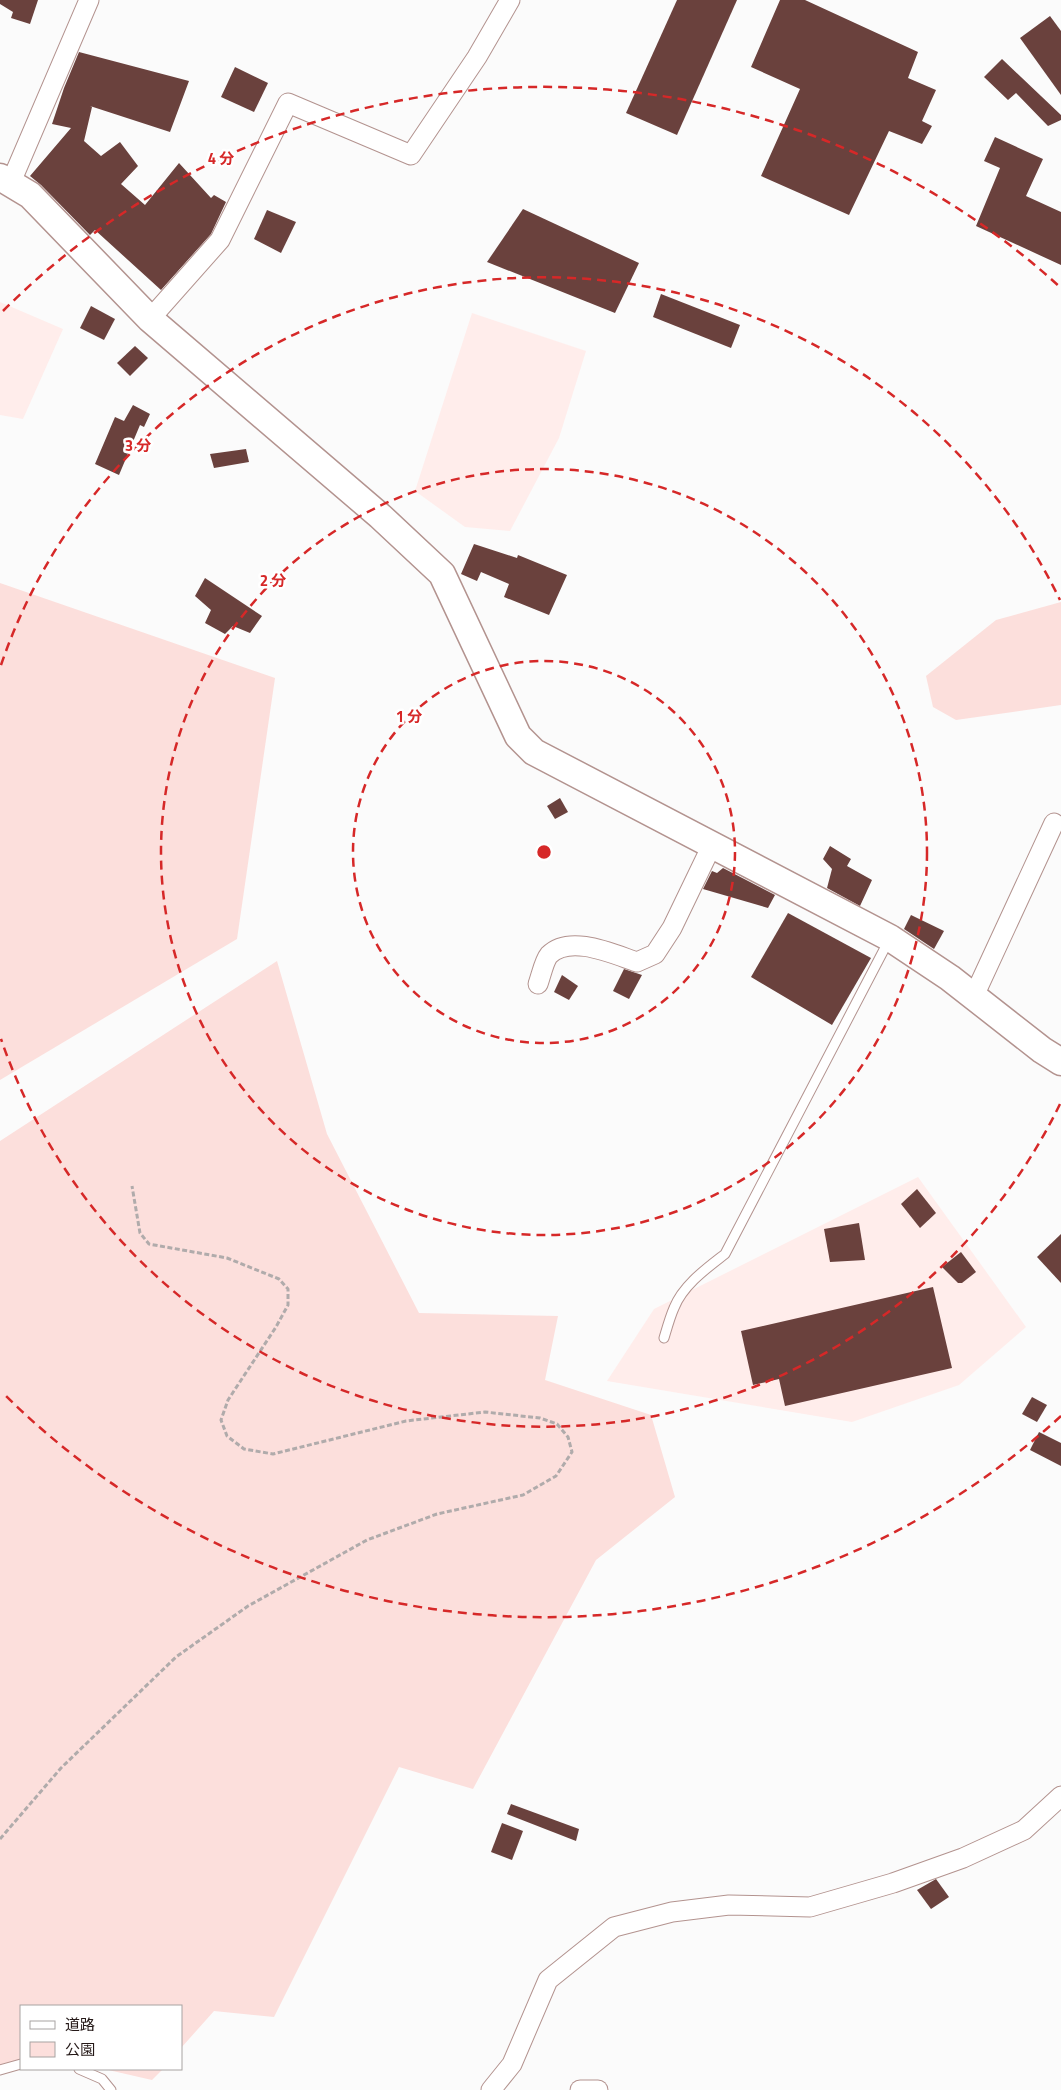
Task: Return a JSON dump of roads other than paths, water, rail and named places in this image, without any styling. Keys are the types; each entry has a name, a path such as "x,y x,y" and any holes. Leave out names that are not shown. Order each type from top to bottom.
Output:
{"street":[{"path":"1,177 14,175 89,0"},
{"path":"150,319 220,240 288,102 411,155 477,57 510,0"},
{"path":"1,177 30,195 150,319 380,516 442,574 518,736 534,752 890,938 950,978 1042,1050 1061,1062"},
{"path":"974,996 1054,823"},
{"path":"538,984 548,956 563,946 598,948 637,962 655,954 672,928 712,845"},
{"path":"491,2090 512,2064 548,1980 614,1928 672,1912 729,1904 810,1907 856,1894 963,1858 1024,1830 1061,1796"},
{"path":"580,2090 598,2090"}],"lane":[{"path":"664,1338 674,1306 688,1286 704,1270 725,1254 890,938"},
{"path":"0,2070 20,2064"},
{"path":"81,2070 102,2079 111,2090"}]}
